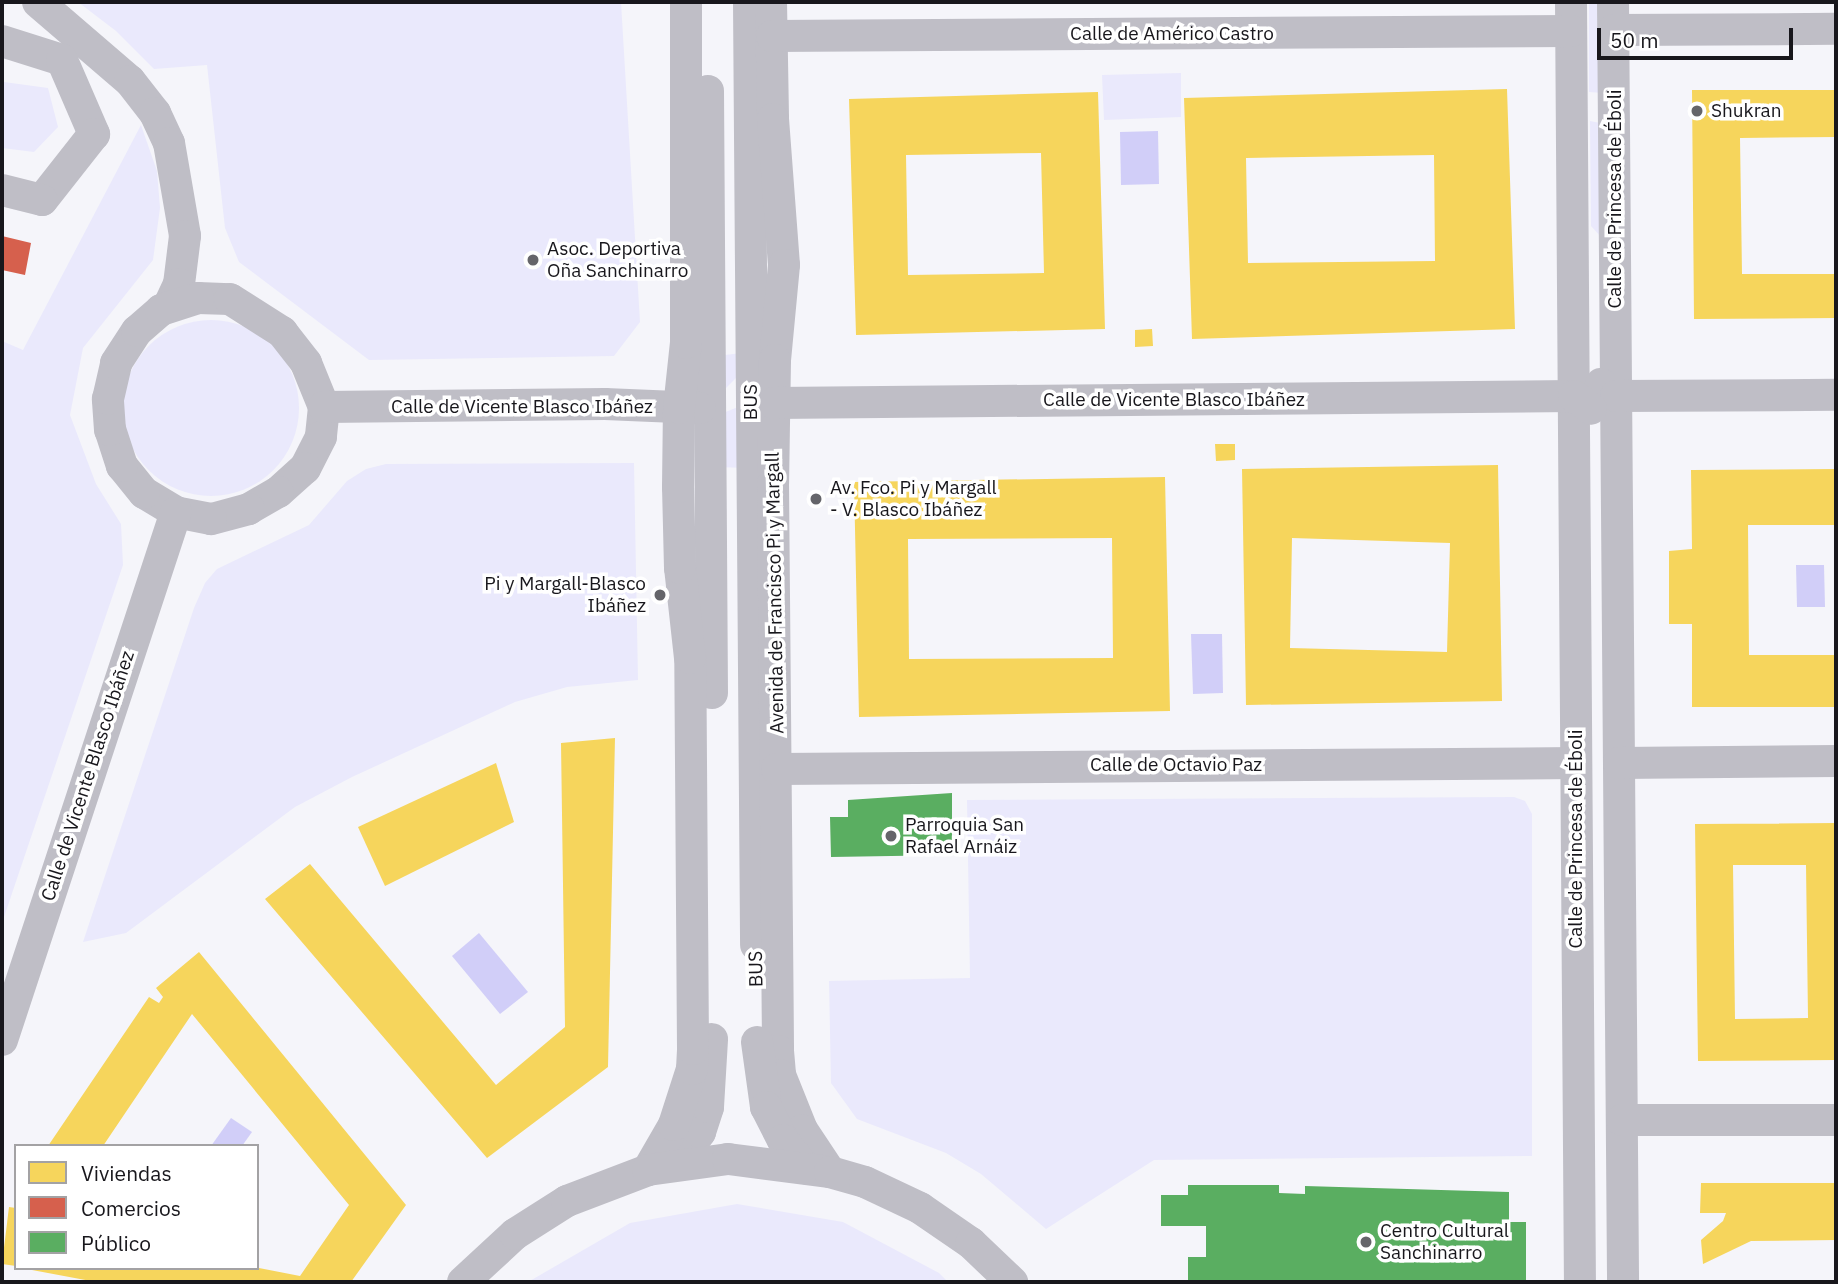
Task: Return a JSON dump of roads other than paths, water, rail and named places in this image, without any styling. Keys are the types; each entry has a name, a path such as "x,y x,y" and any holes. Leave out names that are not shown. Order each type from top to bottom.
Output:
{"street":[{"path":"686,2 686,343 694,407"},
{"path":"662,1167 692,1069 693,1049 690,670 680,568 694,407 707,2"},
{"name":"BUS","path":"749,2 763,394 760,1081 773,1124 818,1170"},
{"name":"Avenida de Francisco Pi y Margall","path":"771,2 784,265 775,360 763,394 777,769 780,1075 818,1170"},
{"path":"38,53 52,23 44,7"},
{"path":"44,7 120,72 155,113 169,144 185,236 178,284 169,305"},
{"path":"1614,16 1836,29"},
{"name":"Calle de Princesa de Éboli","path":"1614,16 1623,1282"},
{"name":"Calle de Américo Castro","path":"772,36 1571,17"},
{"name":"Calle de Princesa de Éboli","path":"1571,17 1580,1282"},
{"path":"2,41 62,60 94,134 42,200 2,190"},
{"path":"79,100 120,72"},
{"name":"Calle de Princesa de Éboli","path":"1573,237 1592,281 1592,377 1616,396"},
{"path":"198,298 230,299 258,313 282,332 306,363 324,407 321,437 305,468 278,492 249,509 211,519 176,512 144,493 122,466 110,430 108,399 116,363 137,331 169,305 198,298"},
{"path":"694,407 763,394"},
{"name":"Calle de Vicente Blasco Ibáñez","path":"763,394 1574,396"},
{"path":"1616,396 1836,395"},
{"name":"Calle de Princesa de Éboli","path":"1574,396 1597,414 1598,484 1617,539"},
{"name":"Calle de Vicente Blasco Ibáñez","path":"324,407 605,404 694,407"},
{"name":"Calle de Vicente Blasco Ibáñez","path":"2,1040 176,512"},
{"path":"1619,763 1836,761"},
{"name":"Calle de Octavio Paz","path":"777,769 1576,763"},
{"path":"1622,1121 1836,1120"},
{"path":"463,1282 515,1234 568,1201 662,1167 728,1159 818,1170 920,1208 971,1243 1012,1282"}],"water":[{"path":"1158,131 1159,184 1121,185 1120,132"},
{"path":"1796,565 1824,565 1825,607 1797,607"},
{"path":"1191,634 1222,634 1223,693 1193,694"},
{"path":"479,933 528,992 500,1014 452,956"},
{"path":"231,1118 252,1132 243,1144 212,1144"}],"place":[{"name":"Shukran","path":"1697,111"},
{"name":"Asoc. Deportiva Oña Sanchinarro","path":"533,260"},
{"name":"Av. Fco. Pi y Margall - V. Blasco Ibáñez","path":"816,499"},
{"name":"Pi y Margall-Blasco Ibáñez","path":"660,595"},
{"name":"Parroquia San Rafael Arnáiz","path":"891,836"},
{"name":"Centro Cultural Sanchinarro","path":"1366,1242"}]}
